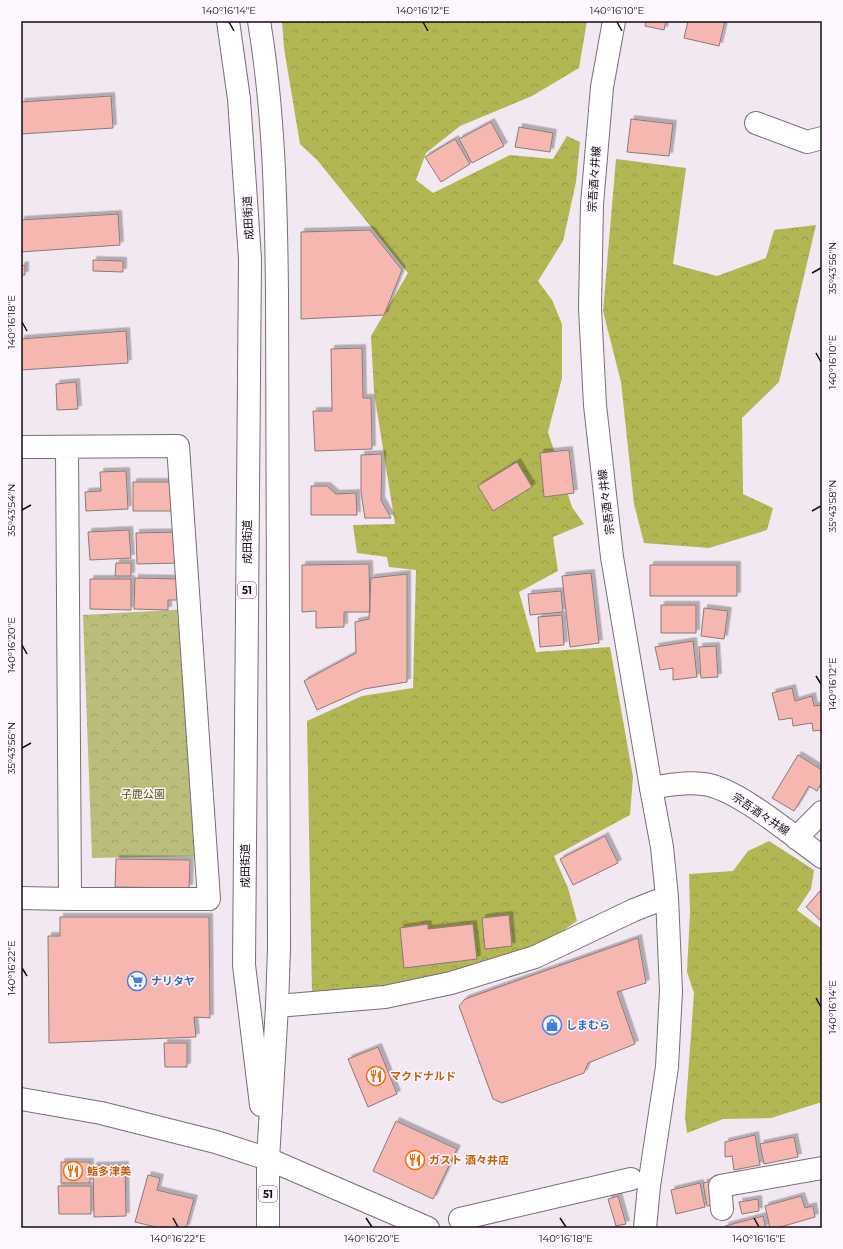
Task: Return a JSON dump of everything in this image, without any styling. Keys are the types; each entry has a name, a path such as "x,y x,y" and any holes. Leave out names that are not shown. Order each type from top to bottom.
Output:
{"main road":[{"name":"成田街道","path":"228,21 239,99 250,258 244,965 268,1159"},
{"name":"成田街道","path":"259,21 266,65 276,202 279,916 277,1006 268,1159 268,1228"},
{"name":"宗吾酒々井線","path":"614,21 602,87 592,204 590,316 595,404 612,557 651,788 679,784 703,784 717,788 736,796 822,857"},
{"path":"756,123 807,142 822,138"},
{"path":"21,447 178,446 210,899 21,898"},
{"path":"67,447 70,899"},
{"path":"645,1228 649,1186 667,1067 671,991 667,897 662,847 651,788"},
{"path":"796,838 822,812"},
{"path":"277,1006 385,997 451,983 535,957 634,910 667,897"},
{"path":"21,1099 101,1113 216,1142 268,1159 416,1225"},
{"path":"722,1208 720,1186 821,1172"},
{"path":"460,1219 631,1179"}],"green space":[{"path":"282,21 587,21 579,68 532,96 460,126 426,153 416,180 433,193 510,155 553,159 567,136 580,142 576,182 563,241 538,281 552,300 562,324 562,378 548,432 572,507 584,524 553,537 558,571 519,592 536,652 610,647 633,777 630,815 554,856 568,888 577,921 552,938 476,967 389,988 312,995 307,721 362,696 413,688 416,570 389,567 387,557 357,553 353,525 395,524 374,392 371,336 408,273 318,161 300,144 284,48"},
{"path":"616,159 686,168 673,264 717,276 766,258 774,230 816,225 779,382 742,418 743,494 773,508 767,530 709,548 644,543 634,504 621,382 603,311"},
{"name":"子鹿公園","path":"188,609 198,856 92,858 83,615"},
{"path":"769,841 814,870 811,889 797,910 822,929 822,1102 771,1118 723,1119 687,1133 685,1118 694,993 687,972 690,913 689,874 733,871 748,851"}],"building":[{"path":"646,21 666,21 664,30 645,26"},
{"path":"688,21 725,21 719,46 684,38"},
{"path":"111,96 113,128 21,134 21,102"},
{"path":"631,119 673,124 669,156 627,152"},
{"path":"491,122 504,146 472,163 459,139"},
{"path":"519,127 553,133 550,152 515,147"},
{"path":"455,139 470,164 441,182 425,157"},
{"path":"118,214 120,245 21,252 21,220"},
{"path":"370,230 402,270 384,315 301,319 301,232"},
{"path":"93,260 123,261 123,272 93,271"},
{"path":"25,265 25,275 21,275 21,266"},
{"path":"126,331 128,363 21,370 21,339"},
{"path":"362,348 363,398 371,398 372,449 315,451 313,411 332,411 331,349"},
{"path":"76,382 78,409 57,410 56,384"},
{"path":"569,450 574,493 544,497 540,453"},
{"path":"382,454 381,500 391,518 365,518 361,492 361,455"},
{"path":"517,462 532,487 493,511 478,486"},
{"path":"126,471 128,509 86,511 85,492 101,491 100,472"},
{"path":"133,482 174,482 175,511 133,511"},
{"path":"311,486 327,486 336,494 356,493 357,515 311,515"},
{"path":"129,530 131,558 90,560 88,532"},
{"path":"180,532 181,563 137,564 136,533"},
{"path":"116,563 131,563 131,576 115,576"},
{"path":"369,564 370,612 344,612 344,627 316,628 316,611 302,612 302,565"},
{"path":"650,565 737,565 737,596 650,596"},
{"path":"591,573 599,643 570,647 562,576"},
{"path":"407,574 407,682 364,689 317,710 304,681 356,653 355,622 369,619 371,578"},
{"path":"135,578 178,579 177,600 168,600 168,610 134,609"},
{"path":"90,579 131,579 131,610 90,609"},
{"path":"561,591 563,612 530,615 528,594"},
{"path":"661,605 696,605 696,633 661,633"},
{"path":"704,608 728,611 724,639 701,636"},
{"path":"562,615 564,645 540,647 538,617"},
{"path":"693,641 697,677 673,680 673,668 660,670 655,647"},
{"path":"716,646 718,677 701,678 699,647"},
{"path":"792,688 795,701 812,696 814,706 822,705 822,730 813,731 812,723 793,726 792,718 779,720 772,693"},
{"path":"798,755 822,770 822,782 817,791 809,786 794,811 772,798"},
{"path":"605,836 618,863 573,885 560,859"},
{"path":"116,859 190,860 189,888 115,887"},
{"path":"821,890 822,891 822,922 806,907"},
{"path":"509,915 512,946 485,949 482,918"},
{"path":"60,917 209,917 210,1018 194,1017 196,1037 49,1043 48,936 60,936"},
{"path":"428,924 428,929 473,924 477,959 404,968 400,928"},
{"path":"638,938 646,983 617,992 635,1044 588,1063 584,1073 502,1103 493,1099 459,1006 465,999"},
{"path":"164,1043 187,1043 187,1067 165,1067"},
{"path":"378,1047 397,1094 368,1107 348,1059"},
{"path":"396,1121 457,1149 433,1199 373,1171"},
{"path":"755,1135 760,1165 734,1170 732,1156 725,1157 725,1142"},
{"path":"794,1137 798,1157 764,1164 760,1144"},
{"path":"61,1162 90,1162 90,1183 61,1183"},
{"path":"125,1165 126,1216 94,1217 93,1166"},
{"path":"148,1175 160,1178 157,1190 194,1199 186,1228 160,1228 135,1222"},
{"path":"713,1181 718,1204 707,1206 703,1183"},
{"path":"700,1183 705,1207 676,1214 671,1190"},
{"path":"58,1186 91,1186 91,1214 59,1214"},
{"path":"618,1196 626,1224 616,1226 608,1199"},
{"path":"801,1196 805,1208 813,1206 815,1217 777,1228 770,1228 765,1206"},
{"path":"758,1199 759,1211 742,1214 739,1202"},
{"path":"763,1216 766,1228 726,1228 725,1226"}],"place":[{"name":"ナリタヤ","path":"137,981"},
{"name":"しまむら","path":"552,1025"},
{"name":"マクドナルド","path":"376,1076"},
{"name":"ガスト 酒々井店","path":"415,1160"},
{"name":"鮨多津美","path":"73,1171"}]}
